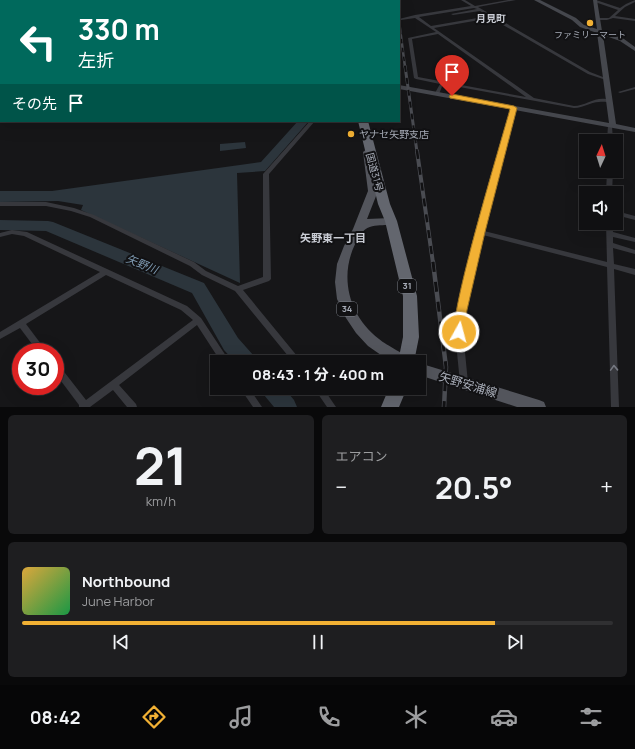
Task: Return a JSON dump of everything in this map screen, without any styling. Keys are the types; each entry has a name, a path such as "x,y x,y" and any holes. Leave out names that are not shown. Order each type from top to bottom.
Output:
{"highway":[{"name":"国道31号","path":"363,122 384,204 391,221 410,296 411,321 407,355"},
{"name":"国道31号","path":"370,122 373,138 391,204 391,221"},
{"path":"390,407 395,395"}],"main road":[{"name":"34","path":"367,140 368,162 373,191 343,258 340,270 340,284 343,300 361,331 377,345 398,355"},
{"name":"34","path":"355,234 361,225 367,222 391,221"},
{"name":"矢野安浦線","path":"426,371 539,407"}],"street":[{"path":"463,0 589,74 606,79"},
{"path":"401,19 514,0"},
{"path":"536,0 574,19 582,26 619,38 635,49"},
{"path":"596,0 620,10"},
{"path":"596,0 609,101 610,134"},
{"path":"614,17 620,10 635,1"},
{"path":"420,20 480,10"},
{"path":"415,16 533,99"},
{"path":"431,28 492,17"},
{"path":"599,19 606,20 614,17 635,20"},
{"path":"439,33 410,38 416,78 574,107 580,107 597,100 609,101"},
{"path":"437,94 442,83"},
{"path":"400,87 635,130"},
{"path":"620,92 635,88"},
{"path":"464,383 459,332 461,310 480,232 514,108"},
{"path":"238,290 267,278 266,174 312,122"},
{"path":"0,204 46,204 72,209 92,216 192,264 204,273 238,290 292,355"},
{"path":"623,215 635,218"},
{"path":"610,230 615,407"},
{"path":"0,235 12,232 25,234 184,308 198,320 221,355"},
{"path":"480,232 635,272"},
{"path":"610,234 635,240"},
{"path":"610,245 635,252"},
{"path":"0,336 22,324 105,272"},
{"path":"64,379 85,407 198,320"},
{"path":"22,324 37,343"},
{"path":"114,384 133,407"},
{"path":"249,395 258,407"},
{"path":"323,395 332,407"}],"shaded area":[{"path":"297,122 308,122 265,171 237,173 240,283 81,210 83,205 58,201 0,202 0,191 52,191 261,162"},
{"path":"245,142 246,148 220,151 220,144"}],"waterway":[{"name":"矢野川","path":"0,225 48,226 198,288 231,344 241,355"},
{"name":"矢野川","path":"277,395 287,407"}],"railway":[{"path":"400,29 405,67"},
{"path":"405,66 417,152"},
{"path":"417,151 433,263"},
{"path":"433,262 446,367 444,407"}],"place":[{"name":"ファミリーマート","path":"590,23"},
{"name":"ヤナセ矢野支店","path":"351,134"}],"district":[{"name":"月見町","path":"491,18"},
{"name":"矢野東一丁目","path":"333,238"}],"route":[{"path":"452,96 514,108 480,232 461,310 459,332"}]}
